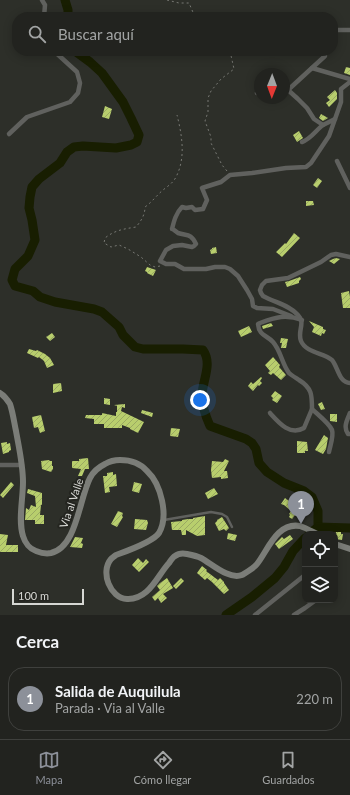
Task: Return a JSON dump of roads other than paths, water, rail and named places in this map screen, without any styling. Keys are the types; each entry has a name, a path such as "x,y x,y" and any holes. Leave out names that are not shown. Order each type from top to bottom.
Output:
{"main road":[{"name":"Via al Valle","path":"0,393 6,398 12,410 22,465 23,482 21,529 26,543 35,551 47,553 59,550 63,546 73,531 82,501 93,474 107,462 115,460 127,460 138,464 153,478 162,499 163,520"},
{"path":"163,520 159,533 149,541 111,558 106,576 107,581 114,592 122,598 126,599 142,596 146,593 174,556 181,553 200,557 228,574 236,576 241,575 257,564 271,542 286,528 299,526 311,531"},
{"path":"338,545 350,550"}],"street":[{"path":"42,0 45,5 44,12"},
{"path":"338,30 350,30"},
{"path":"9,134 27,117 70,102 78,93 80,83 77,72 59,56"},
{"path":"290,86 324,56"},
{"path":"312,68 350,79"},
{"path":"302,320 273,309 257,308 253,306 252,299 247,290 238,276 230,269 225,267 215,267 184,270 176,264 166,264 160,261 166,250 173,246 182,245 192,247 196,244 193,238 185,234 178,233 172,229 179,209 182,207 192,207 195,210 203,209 207,200 202,188 221,182 230,175 306,167 311,163 329,136 341,102 341,89 350,82"},
{"path":"290,92 307,108 314,120 323,125"},
{"path":"302,142 311,137 323,125 335,119"},
{"path":"337,161 350,188"},
{"path":"350,258 336,254 331,255 288,278 266,281 260,290 264,296 291,308 300,316 302,320 300,333 301,342 312,351 332,360 343,381 350,383"},
{"path":"270,413 288,430 296,431 304,428 312,409 312,395 310,389 289,373 276,345 271,339 261,334 258,326 258,324 266,320 291,316"},
{"path":"312,409 329,425 332,431 329,452"},
{"path":"350,413 345,427 348,434 350,434"},
{"path":"0,465 22,465"},
{"path":"255,615 302,578"},
{"path":"294,615 312,603"}],"lane":[{"path":"163,520 211,512 222,514 226,517 232,527"}],"waterway":[{"path":"65,0 68,12"},
{"path":"82,56 102,73 123,102 139,135 137,142 131,145 116,148 83,146 74,147 67,152 60,163 39,179 32,187 29,208 35,240 28,256 15,269 12,280 15,286 33,291 40,297 55,302 94,309 102,312 119,327 123,335 135,347 143,349 203,350 206,355 207,367 202,390 202,400 204,411 210,426 246,439 252,443 256,449 259,463 267,472 284,483 304,491 312,497 318,511 318,527 313,531"},
{"path":"318,527 350,528"},
{"path":"226,615 252,597 275,578 284,567 293,551 302,541"}],"place":[{"name":"Salida de Auquilula","path":"301,524"}]}
